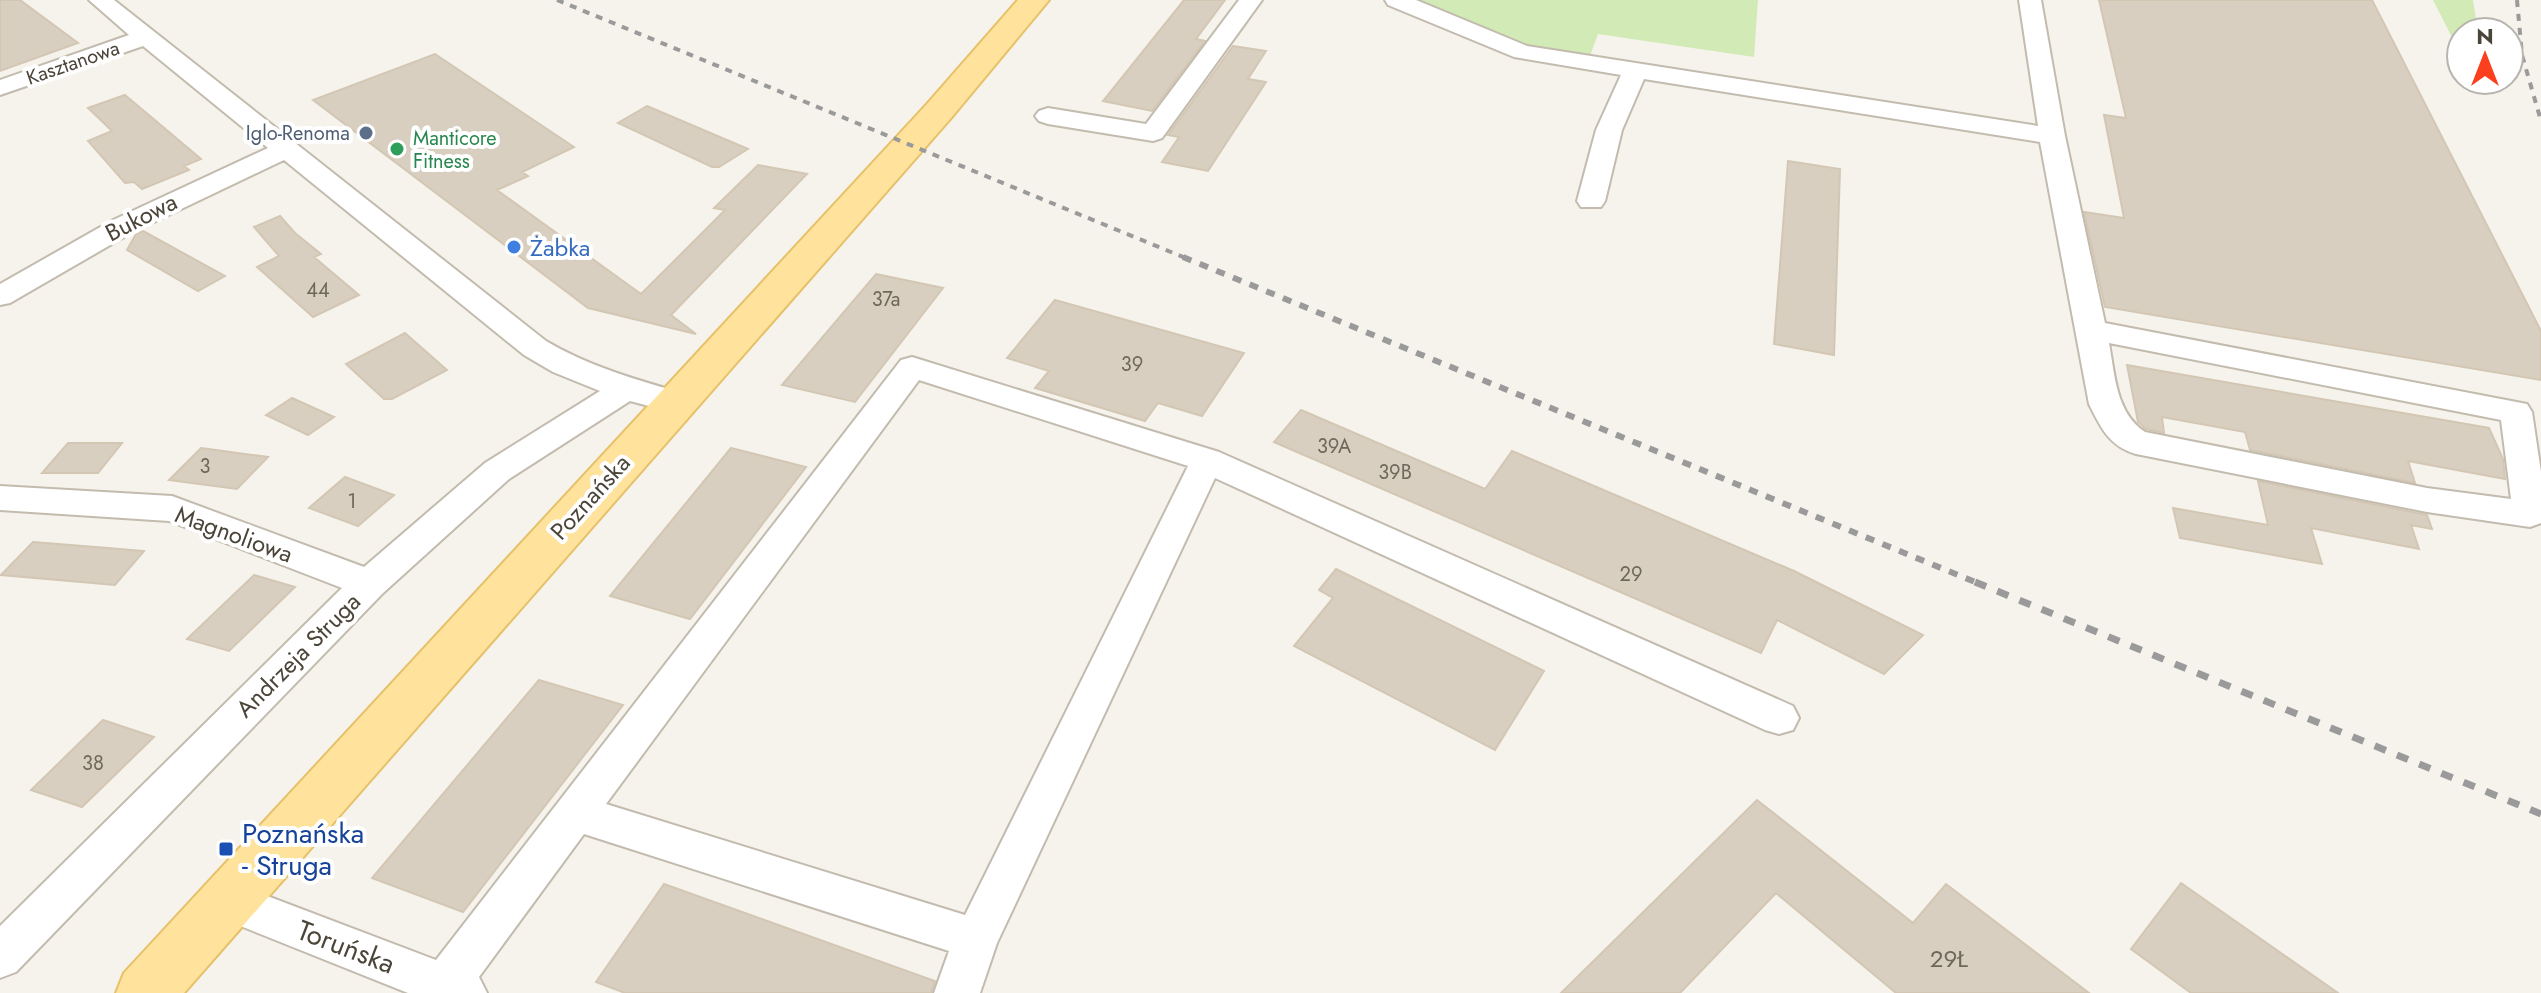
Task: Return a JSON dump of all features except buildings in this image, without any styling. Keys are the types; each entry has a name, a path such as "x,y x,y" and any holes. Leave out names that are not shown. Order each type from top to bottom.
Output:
{"main road":[{"name":"Poznańska","path":"145,993 939,111 1034,0"}],"street":[{"path":"100,0 535,348 568,367 626,389 675,402"},
{"path":"1048,116 1153,133 1251,0"},
{"path":"1396,0 1522,52 2052,136"},
{"path":"2030,0 2052,136 2105,404 2118,430 2136,442 2427,500 2530,514 2516,412 2091,330"},
{"name":"Kasztanowa","path":"0,88 146,37"},
{"path":"1591,201 1609,130 1635,70"},
{"name":"Bukowa","path":"0,296 121,227 287,149"},
{"path":"450,990 574,813 912,367 1207,460 1779,718"},
{"name":"Andrzeja Struga","path":"0,957 369,584 497,471 626,389"},
{"path":"957,993 976,939 1207,460"},
{"name":"Magnoliowa","path":"0,498 172,509 369,584"},
{"path":"574,813 976,939"},
{"name":"Toruńska","path":"228,901 450,990"}],"green space":[{"path":"1417,0 1758,0 1754,57 1598,34 1590,56 1513,42"},
{"path":"2433,0 2473,0 2476,16 2445,16 2445,24"}],"railway":[{"path":"557,0 1188,259"},
{"path":"2517,0 2522,55 2541,121"},
{"path":"1183,257 1980,584"},
{"path":"1975,582 2541,814"}],"place":[{"name":"Iglo-Renoma","path":"366,133"},
{"name":"Manticore Fitness","path":"397,149"},
{"name":"Żabka","path":"514,247"},
{"name":"Poznańska - Struga","path":"226,849"}]}
